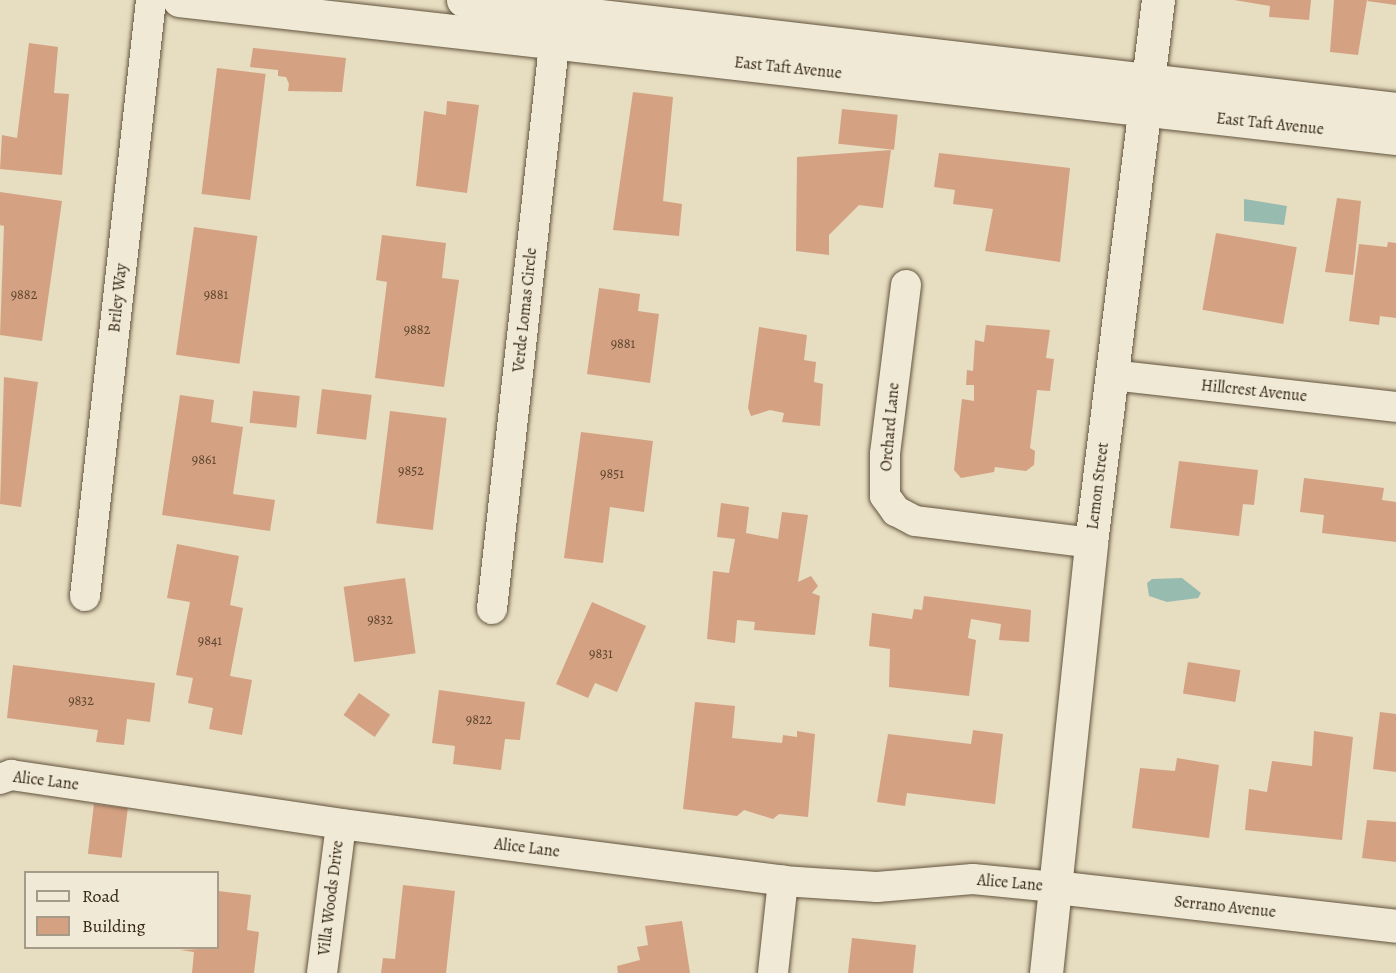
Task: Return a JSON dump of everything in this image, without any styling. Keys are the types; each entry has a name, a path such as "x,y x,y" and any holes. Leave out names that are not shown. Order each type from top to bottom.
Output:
{"street":[{"name":"Briley Way","path":"85,596 152,0"},
{"name":"East Taft Avenue","path":"179,0 554,42 1146,95 1396,109"},
{"name":"East Taft Avenue","path":"463,0 558,10 1146,95 1396,138"},
{"name":"Lemon Street","path":"1046,973 1091,543 1158,0"},
{"name":"Verde Lomas Circle","path":"492,609 558,10"},
{"name":"Orchard Lane","path":"906,285 885,454 885,496 896,511 915,520 1091,543"},
{"name":"Hillcrest Avenue","path":"1112,375 1396,407"},
{"name":"Alice Lane","path":"1,779 11,775 341,824 783,881 877,887 973,879 1055,887"},
{"name":"Villa Woods Drive","path":"322,973 341,824"},
{"path":"773,973 783,881"},
{"name":"Serrano Avenue","path":"1055,887 1396,926"}],"water":[{"path":"1244,199 1287,206 1284,225 1244,221"},
{"path":"1182,578 1201,593 1198,598 1167,602 1149,596 1147,583 1152,579"}],"building":[{"path":"1234,0 1311,0 1309,20 1269,17 1270,6"},
{"path":"1334,0 1367,0 1358,55 1330,52"},
{"path":"1396,0 1396,5 1367,1"},
{"path":"29,43 58,47 54,93 69,94 62,175 0,169 2,135 17,138"},
{"path":"253,48 346,58 342,92 288,91 289,84 286,77 278,76 278,70 250,67"},
{"path":"217,68 266,74 250,200 202,194"},
{"path":"633,92 673,97 663,201 682,204 679,236 613,230"},
{"path":"447,101 479,105 467,193 416,186 424,111 446,115"},
{"path":"842,109 898,115 894,150 838,144"},
{"path":"891,150 883,208 859,205 829,235 829,255 796,251 797,157"},
{"path":"939,153 1070,168 1060,262 985,251 993,209 953,204 955,190 934,187"},
{"path":"0,192 62,201 42,341 0,335 4,226 0,225"},
{"path":"1337,198 1361,201 1353,275 1325,272"},
{"path":"194,227 257,236 239,364 176,355"},
{"path":"1216,233 1297,247 1283,324 1202,310"},
{"path":"382,235 446,243 442,278 459,280 444,387 375,378 387,282 376,280"},
{"path":"1388,242 1396,243 1396,318 1380,316 1379,325 1349,321 1359,244 1387,247"},
{"path":"599,288 640,294 638,311 659,314 650,383 587,374"},
{"path":"986,325 1050,330 1046,358 1054,359 1050,391 1037,390 1030,448 1035,451 1034,465 1026,471 995,467 994,472 961,478 954,470 962,399 974,401 974,385 966,385 967,370 973,371 975,340 984,342"},
{"path":"759,327 807,335 804,360 816,362 814,382 823,384 820,426 782,422 784,413 770,410 751,416 748,408"},
{"path":"4,377 38,382 21,507 0,504"},
{"path":"322,389 372,395 366,440 317,434"},
{"path":"253,391 300,396 296,428 250,423"},
{"path":"180,395 214,400 211,422 243,427 233,494 275,500 270,531 162,515"},
{"path":"390,411 447,418 433,530 376,523"},
{"path":"581,432 653,441 644,512 610,507 603,563 564,558"},
{"path":"1179,461 1258,470 1254,505 1243,504 1239,536 1170,528"},
{"path":"1304,478 1384,488 1382,500 1396,502 1396,542 1322,533 1324,515 1300,512"},
{"path":"721,503 749,507 746,533 778,539 782,512 808,515 798,582 811,576 818,586 812,593 820,596 815,635 754,630 755,622 737,620 735,643 707,639 713,571 729,573 735,539 717,537"},
{"path":"177,544 239,556 230,605 243,608 230,676 252,680 242,735 209,729 213,708 188,703 193,678 176,675 190,602 167,598"},
{"path":"405,578 416,653 354,662 344,587"},
{"path":"924,596 1031,610 1029,642 999,640 1001,624 971,619 968,638 976,640 969,696 889,687 890,649 869,646 872,613 912,619 914,609 922,610"},
{"path":"592,602 646,626 617,692 595,683 588,698 556,684"},
{"path":"1188,662 1240,670 1235,702 1183,694"},
{"path":"13,665 155,683 150,722 127,719 124,745 96,742 98,730 7,718"},
{"path":"439,690 525,702 520,740 505,739 501,770 453,764 455,746 432,743"},
{"path":"359,693 390,715 375,737 344,715"},
{"path":"695,702 735,706 732,738 782,743 783,735 797,737 797,731 815,734 808,817 779,814 773,819 744,810 737,816 683,809"},
{"path":"1380,712 1396,714 1396,772 1373,769"},
{"path":"973,730 1003,734 995,804 907,793 905,806 877,802 888,734 971,744"},
{"path":"1314,731 1353,737 1342,840 1245,830 1249,789 1267,792 1272,761 1312,766"},
{"path":"1177,758 1219,765 1209,838 1132,828 1140,768 1175,771"},
{"path":"94,804 128,808 122,858 88,854"},
{"path":"1367,820 1396,822 1396,862 1362,858"},
{"path":"403,885 455,891 446,973 381,973 383,958 395,959"},
{"path":"219,891 251,895 247,930 259,932 254,973 192,973 194,952 180,950 219,949"},
{"path":"682,921 690,973 618,973 617,966 640,960 637,947 648,945 645,926"},
{"path":"852,938 916,945 913,973 848,973"}]}
